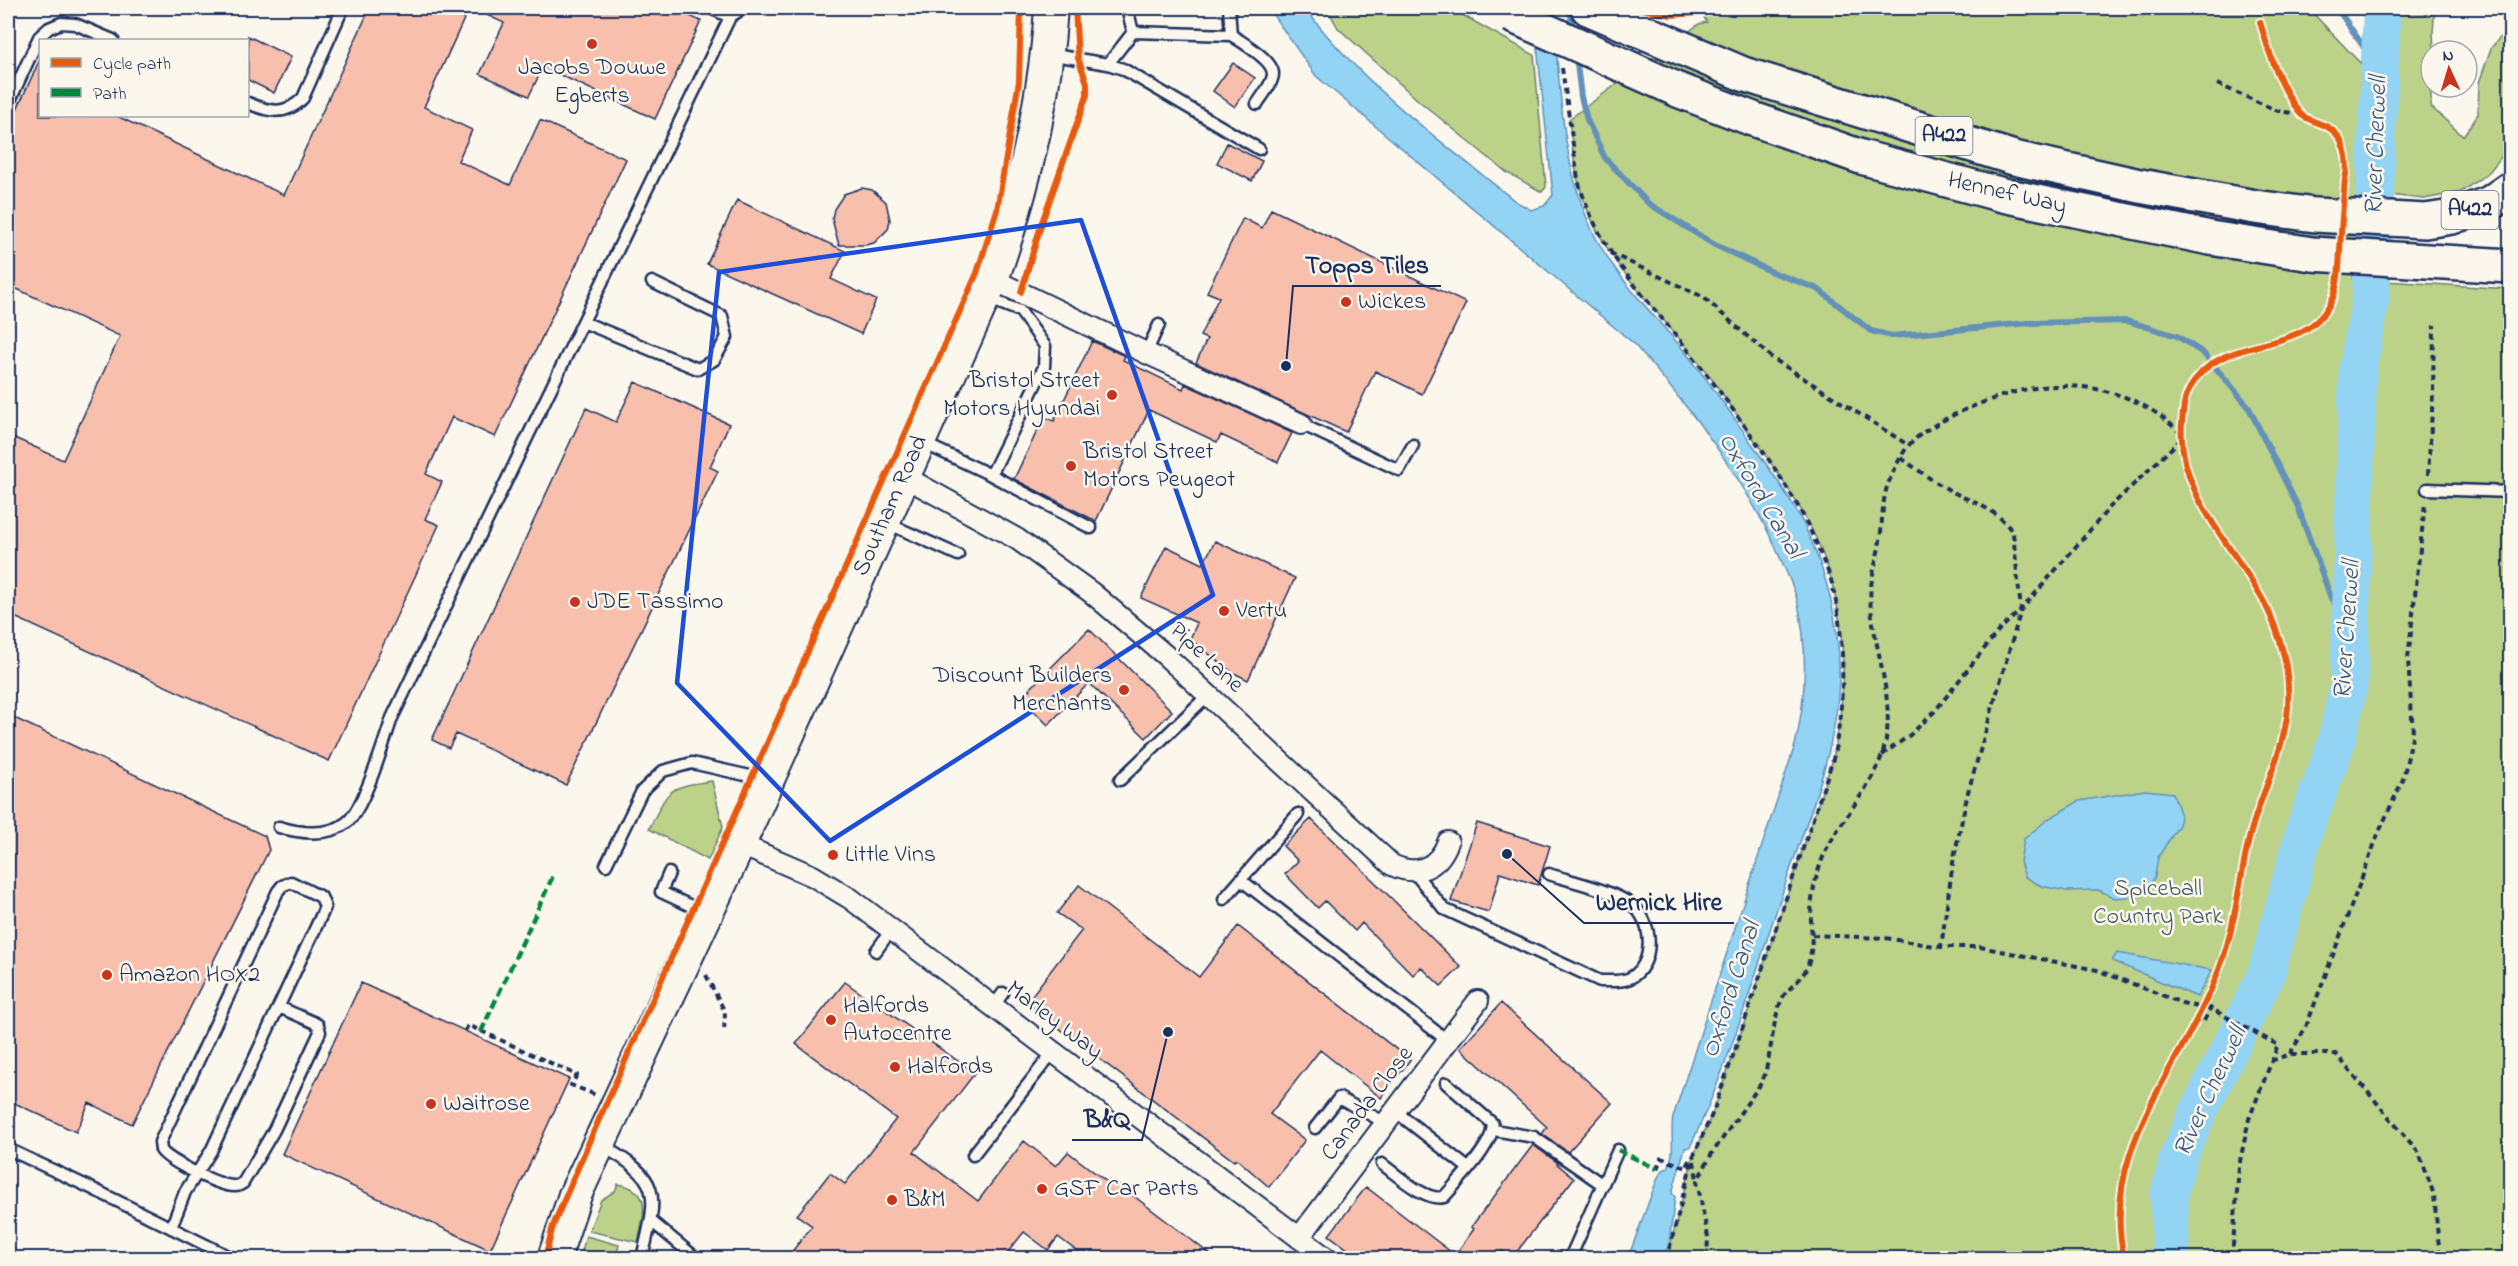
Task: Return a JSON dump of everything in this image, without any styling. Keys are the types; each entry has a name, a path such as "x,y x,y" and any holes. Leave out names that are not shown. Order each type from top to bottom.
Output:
{"highway":[{"name":"Hennef Way","path":"1588,8 1743,74 2014,158 2140,186 2255,207 2315,215 2425,220 2452,217 2490,203 2511,189"},
{"name":"Hennef Way","path":"1503,11 1574,58 1689,94 1861,157 2003,195 2210,238 2312,254 2511,266"}],"main road":[{"name":"Southam Road","path":"554,1258 575,1195 739,844 988,288 1011,226 1041,104 1051,8"}],"street":[{"path":"988,288 1146,353 1301,424"},
{"name":"Pipe Lane","path":"905,477 972,513 1054,565 1129,623 1384,860 1400,869 1413,871"},
{"path":"1413,871 1428,868 1436,863 1448,842"},
{"name":"Marley Way","path":"739,844 829,884 891,930 998,1000 1053,1052 1326,1258"},
{"name":"Canada Close","path":"1299,1238 1478,1001"}],"lane":[{"path":"249,103 270,111 290,110 297,105 303,98 343,8"},
{"path":"710,8 730,12 743,8"},
{"path":"1127,8 1133,32"},
{"path":"1229,8 1231,35"},
{"path":"279,827 297,833 325,831 348,823 353,815 372,778 392,718 730,12"},
{"path":"8,105 39,37 49,28 68,23 111,39"},
{"path":"1108,64 1133,32"},
{"path":"1133,32 1231,35 1267,61 1271,67 1272,79 1257,104"},
{"path":"1048,54 1108,64 1124,69 1259,149"},
{"path":"582,322 698,369 714,360 727,337 722,316 652,282"},
{"path":"988,288 1020,311 1045,346 1044,367 991,476"},
{"path":"1146,353 1159,325"},
{"path":"1301,424 1399,470 1413,445"},
{"path":"921,442 1091,528"},
{"path":"2427,489 2511,492"},
{"path":"884,522 958,555"},
{"path":"1120,780 1208,695"},
{"path":"606,865 642,791 663,771 692,763 767,781"},
{"path":"1224,899 1298,814"},
{"path":"1413,871 1444,909 1600,981 1628,980 1643,966 1649,947 1647,928 1642,914 1631,904 1549,874"},
{"path":"669,873 661,892 706,913"},
{"path":"1241,880 1448,1041"},
{"path":"171,1228 185,1192 198,1173 211,1151 325,907 317,893 291,882 282,886 278,891 160,1142 164,1155 198,1173 229,1186 238,1186 243,1183 274,1130 320,1036 318,1025 279,1007"},
{"path":"876,951 891,930"},
{"path":"974,1155 1053,1052"},
{"path":"1382,1164 1428,1196 1438,1198 1444,1197 1468,1168 1494,1130 1488,1119 1446,1083"},
{"path":"1315,1128 1339,1098 1390,1117 1468,1168"},
{"path":"1494,1130 1534,1137 1603,1185"},
{"path":"598,1144 626,1159 642,1174 653,1198 651,1221 642,1258"},
{"path":"8,1149 232,1258"},
{"path":"1570,1258 1618,1150"},
{"path":"651,1221 696,1258"}],"path":[{"path":"1574,58 1578,180 1583,197 1609,252 1702,366 1794,496 1808,523 1833,586 1839,621 1843,695 1833,759 1730,1063 1693,1157 1667,1258"},
{"path":"2217,84 2278,111 2300,114 2307,118"},
{"path":"2294,104 2300,114"},
{"path":"1609,252 1703,297 1772,358 1908,445"},
{"path":"2290,1054 2306,1027 2379,832 2403,779 2413,733 2408,659 2427,489 2433,394 2434,325"},
{"path":"1697,1181 1711,1155 1762,1082 1780,1003 1805,972 1810,956 1811,901 1820,865 1836,830 1865,788 1882,755 1887,714 1870,607 1871,579 1880,546 1888,484 1908,445 1946,420 1994,398 2028,389 2059,386 2095,388 2134,400 2160,415 2181,436"},
{"path":"2182,424 2182,449"},
{"path":"1882,755 1910,735 1935,711 1999,630 2021,610 2110,507 2181,436"},
{"path":"1901,458 1941,486 1994,511 2007,524 2013,533 2021,610 1968,792 1953,862 1941,946"},
{"path":"1812,935 1886,938 1941,946 1980,947 2097,970 2182,1003 2202,1008"},
{"path":"689,948 705,972 725,1012 724,1033"},
{"path":"2191,1029 2206,999"},
{"path":"2196,1019 2203,1023 2210,1008 2278,1045 2250,1119 2239,1166 2232,1258"},
{"path":"465,1031 468,1025 577,1075 572,1085 601,1097"},
{"path":"2271,1061 2290,1054 2336,1054 2420,1153 2434,1195 2440,1258"},
{"path":"1657,1169 1661,1158 1687,1168 1690,1157 1693,1157"},
{"path":"1693,1157 1708,1237 1707,1258"}],"highlighted area":[{"path":"1081,220 1213,595 830,841 677,683 719,272"}],"green space":[{"path":"1327,8 1450,8 1534,55 1546,187 1542,192 1506,172 1419,101 1338,28"},
{"name":"Spiceball Country Park","path":"1698,8 2308,8 2363,66 2353,279 2510,289 2510,1258 1667,1258 1693,1157 1713,1112 1734,1053 1833,759 1840,716 1843,673 1838,608 1827,566 1809,525 1787,486 1713,381 1618,264 1591,219 1577,176 1569,119 1699,24 1707,22"},
{"path":"2390,8 2435,8 2433,39 2419,39 2419,99 2431,99 2431,107 2463,136 2478,114 2479,83 2491,48 2510,25 2510,146 2489,172 2461,192 2424,199 2389,195 2380,191"},
{"path":"712,781 723,827 708,860 649,829 661,805 671,792 686,785"},
{"path":"618,1184 629,1187 641,1198 643,1213 638,1242 589,1231 601,1200 615,1191"},
{"path":"586,1236 619,1245 616,1258 580,1258"}],"water":[{"name":"Oxford Canal","path":"1268,8 1305,8 1327,36 1377,87 1515,201 1531,210 1544,206 1553,195 1533,8 1553,8 1563,123 1568,152 1574,180 1594,234 1623,279 1701,372 1788,496 1814,547 1828,589 1836,632 1839,675 1835,722 1830,747 1816,797 1729,1054 1690,1147 1685,1148 1672,1193 1675,1197 1669,1243 1664,1258 1628,1258 1658,1177 1663,1170 1668,1168 1670,1162 1673,1117 1795,745 1802,710 1804,657 1801,621 1795,593 1768,532 1735,475 1676,393 1633,343 1316,76"},
{"path":"2145,790 2173,793 2180,813 2179,825 2158,857 2155,877 2142,896 2115,898 2098,890 2066,891 2041,886 2025,877 2020,862 2024,839 2048,819 2079,801"},
{"path":"2117,953 2212,970 2197,997 2112,961"}],"building":[{"path":"370,8 469,8 424,107 472,130 458,161 510,185 540,120 626,159 495,437 452,417 426,474 442,482 425,519 439,525 329,761 8,614 8,435 63,460 120,336 8,285 8,129 39,61 39,117 119,117 284,195"},
{"name":"Jacobs Douwe Egberts","path":"472,8 672,8 701,21 655,119 543,67 529,96 480,74 504,23"},
{"path":"248,36 291,57 274,93 249,80"},
{"path":"1233,63 1255,78 1235,107 1213,91"},
{"path":"1227,143 1262,161 1252,181 1217,163"},
{"path":"862,188 872,190 886,202 890,220 888,229 874,243 839,245 832,219 834,209 844,194"},
{"path":"737,200 845,251 831,279 876,300 861,334 707,264"},
{"name":"Wickes","path":"1271,209 1466,303 1422,394 1375,371 1346,432 1196,363 1207,339 1200,336 1219,297 1207,292 1243,218 1262,228"},
{"path":"1092,341 1125,356 1123,360 1183,389 1185,384 1292,433 1278,462 1221,435 1217,442 1149,410 1096,521 1014,479 1044,417 1054,421"},
{"name":"JDE Tassimo","path":"635,382 729,424 710,467 718,471 566,785 456,734 449,748 432,740 586,408 616,422"},
{"name":"Vertu","path":"1215,541 1295,578 1248,680 1232,672 1190,639 1197,623 1141,598 1166,546 1203,564"},
{"name":"Discount Builders Merchants","path":"1089,629 1172,711 1146,738 1089,683 1048,725 1021,698"},
{"name":"Amazon HOX2","path":"8,715 265,836 269,850 132,1124 89,1103 76,1132 8,1100"},
{"path":"1311,819 1461,967 1441,986 1421,967 1413,975 1362,923 1355,931 1325,901 1318,908 1285,874 1298,861 1283,846"},
{"path":"1477,823 1550,846 1538,885 1500,873 1489,912 1451,901"},
{"path":"1079,885 1199,977 1238,926 1410,1060 1381,1098 1320,1050 1270,1114 1305,1140 1269,1187 1237,1159 1234,1161 1026,1003 1082,930 1057,913"},
{"path":"845,982 975,1073 914,1152 978,1201 1024,1141 1056,1166 1068,1152 1111,1185 1114,1181 1215,1258 1086,1258 1058,1237 1048,1250 1024,1232 1003,1258 787,1258 812,1226 797,1215 830,1173 845,1184 896,1119 796,1044"},
{"name":"Waitrose","path":"361,983 569,1079 490,1250 282,1154"},
{"path":"1501,1003 1612,1103 1568,1152 1542,1134 1547,1127 1460,1048"},
{"path":"1533,1145 1574,1178 1512,1258 1502,1251 1495,1258 1360,1258 1329,1235 1366,1187 1455,1255 1474,1229 1471,1227"}],"waterway":[{"path":"1570,8 1573,31"},
{"path":"2337,8 2380,71"},
{"name":"River Cherwell","path":"2171,1258 2169,1196 2178,1158 2266,975 2305,828 2335,747 2349,684 2358,366 2371,296 2382,8"},
{"path":"1576,56 1581,97 1587,120 1605,158 1648,203 1713,244 1772,272 1818,289 1871,331 1892,336 2028,323 2127,321 2177,336 2203,353 2248,406 2298,507 2331,598 2350,626"}],"marked path":[{"path":"8,14 14,8"},
{"path":"481,1032 553,876"},
{"path":"1618,1150 1657,1169"}],"cycle path":[{"path":"545,1258 553,1226 589,1142 977,273 997,210 1019,81 1021,8"},
{"path":"1021,292 1042,222 1087,95 1087,83 1078,58 1075,8"},
{"path":"1638,8 1671,15 1757,8"},
{"path":"2124,1258 2120,1217 2124,1179 2134,1143 2150,1107 2205,1003 2220,967 2230,934 2250,835 2280,747 2287,717 2287,674 2277,631 2253,583 2210,519 2188,473 2183,449 2184,405 2190,388 2204,370 2222,358 2286,338 2305,329 2322,316 2334,295 2337,284 2347,164 2344,149 2332,130 2298,111 2280,79 2260,22"}],"place":[{"name":"Jacobs Douwe Egberts","path":"592,44"},
{"name":"Wickes","path":"1346,302"},
{"name":"Topps Tiles","path":"1286,366"},
{"name":"Bristol Street Motors Hyundai","path":"1112,395"},
{"name":"Bristol Street Motors Peugeot","path":"1071,466"},
{"name":"JDE Tassimo","path":"575,602"},
{"name":"Vertu","path":"1224,611"},
{"name":"Discount Builders Merchants","path":"1124,690"},
{"name":"Wernick Hire","path":"1507,854"},
{"name":"Little Vins","path":"833,855"},
{"name":"Amazon HOX2","path":"107,975"},
{"name":"Halfords Autocentre","path":"831,1020"},
{"name":"B&Q","path":"1168,1032"},
{"name":"Halfords","path":"895,1067"},
{"name":"Waitrose","path":"431,1104"},
{"name":"GSF Car Parts","path":"1042,1189"},
{"name":"B&M","path":"892,1200"}]}
